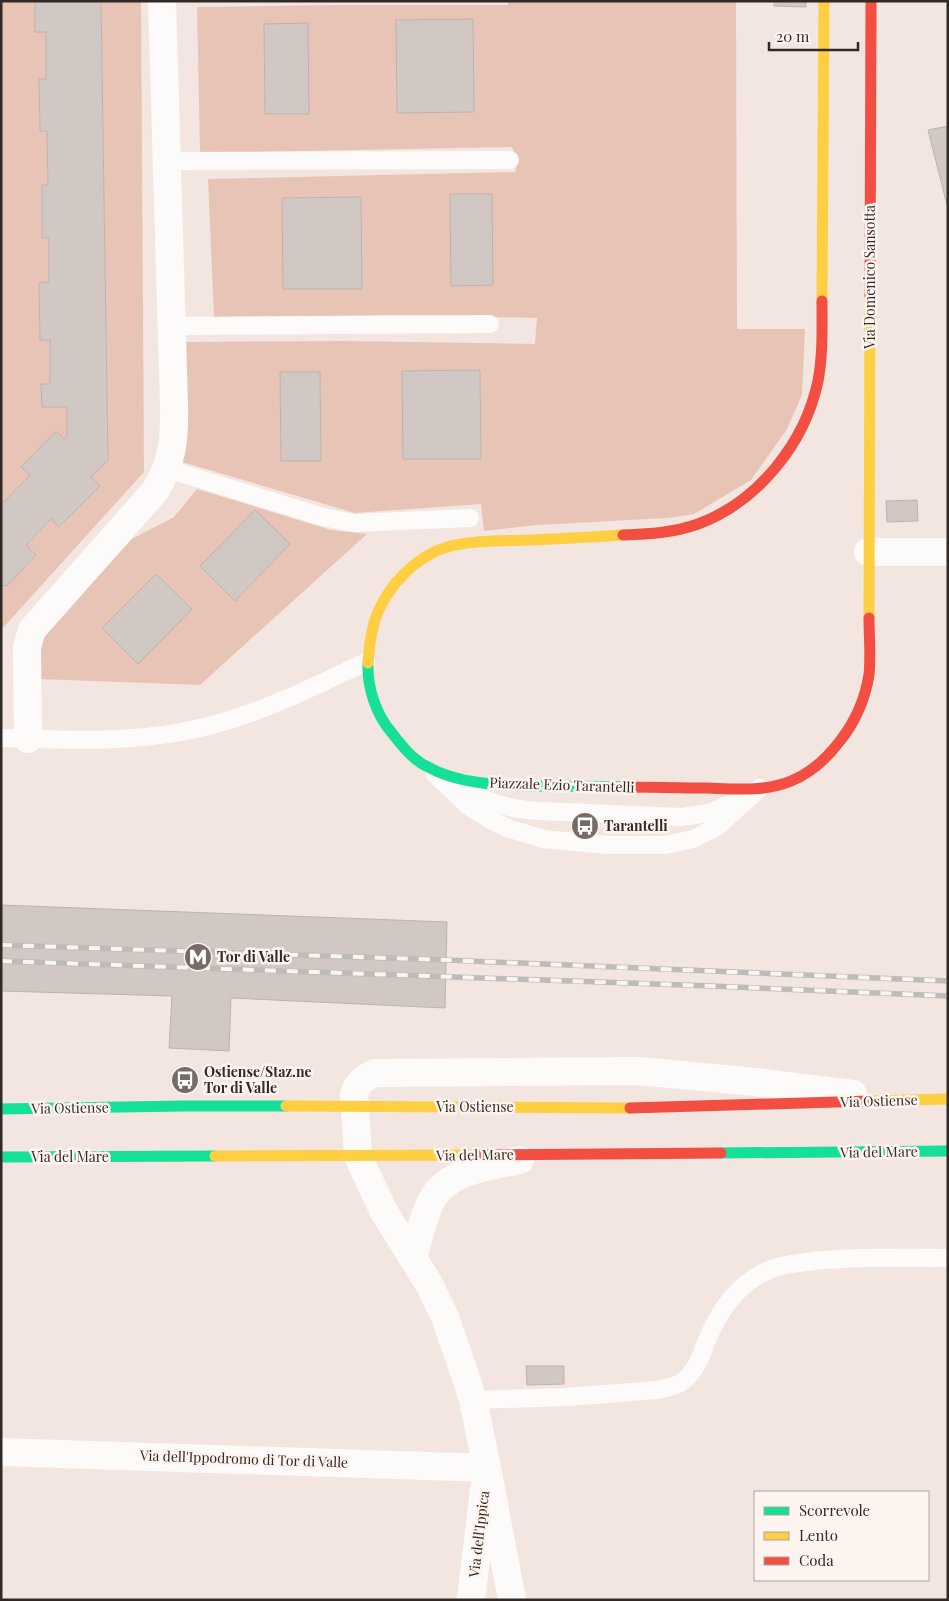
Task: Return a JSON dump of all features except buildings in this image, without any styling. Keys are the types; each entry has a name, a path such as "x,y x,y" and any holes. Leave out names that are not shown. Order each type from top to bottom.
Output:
{"street":[{"path":"28,739 27,647 32,630 155,491 167,469 173,441 175,421 162,1"},
{"name":"Piazzale Ezio Tarantelli","path":"824,1 822,347 818,383 797,437 777,465 753,491 717,516 700,523 659,533 474,543 436,552 408,571 400,579 386,597 374,621 366,662 371,696 383,724 398,743 430,768 479,782 508,785 732,789 760,788 790,781 818,766 846,734 866,692 869,673 870,608 868,552"},
{"name":"Via Domenico Sansotta","path":"868,552 871,1"},
{"path":"868,552 948,552"},
{"path":"512,1600 473,1400 445,1317 429,1284 384,1212 358,1156 354,1107 356,1088 366,1077 375,1073 613,1070 738,1082 756,1082 906,1100"},
{"name":"Via Ostiense","path":"1,1108 182,1106 656,1108 948,1099"},
{"name":"Via del Mare","path":"1,1157 948,1151"},
{"path":"413,1258 429,1206 443,1186 460,1175 469,1172 545,1155"},
{"name":"Via dell'Ippodromo di Tor di Valle","path":"1,1452 487,1468"},
{"name":"Via dell'Ippica","path":"471,1600 487,1468"}],"lane":[{"path":"167,162 510,160"},
{"path":"171,326 490,324"},
{"path":"167,469 323,517 353,523 470,518"},
{"path":"1,738 113,739 187,731 236,718 292,696 366,662"},
{"path":"430,768 471,793 497,805 518,810 654,816 698,815 722,809 760,788"},
{"path":"430,768 468,806 497,823 544,839 607,845 665,845 693,839 716,827 760,788"},
{"path":"473,1400 566,1397 657,1390 670,1387 681,1383 697,1365 720,1314 732,1297 758,1275 773,1268 831,1259 948,1258"}],"shaded area":[{"path":"1,1 35,1 35,32 46,32 46,79 39,79 40,131 47,131 48,185 42,185 42,237 49,238 49,282 39,283 50,340 50,384 41,384 42,407 67,407 67,437 64,439 55,432 21,467 30,475 1,505"},
{"path":"101,1 141,1 144,472 1,630 1,588 5,585 7,586 36,555 26,545 51,519 60,527 99,486 91,477 108,460"},
{"path":"508,1 736,1 737,329 805,329 802,395 787,429 751,480 694,514 668,518 538,525 484,531 481,504 355,513 182,462 185,342 344,341 535,344 537,318 405,315 214,317 208,179 515,172 517,158 512,147 200,153 197,7 508,5"},
{"path":"197,489 331,530 367,534 200,685 39,679 37,651 46,633 132,539 174,517"}],"railway":[{"path":"1,945 446,960 948,981"},
{"path":"1,961 948,996"}],"traffic: fast":[{"path":"368,663 371,691 381,718 408,752 417,761 428,767 455,778 484,783 620,787"},
{"path":"1,1109 286,1106"},
{"path":"721,1153 948,1151"},
{"path":"1,1157 215,1156"}],"traffic: slow":[{"path":"822,301 824,1"},
{"path":"869,618 870,296"},
{"path":"368,663 373,626 382,603 396,582 405,573 436,551 447,547 478,542 623,535"},
{"path":"869,1101 948,1099"},
{"path":"286,1106 630,1108"},
{"path":"215,1156 482,1155"}],"traffic: jam":[{"path":"870,296 871,1"},
{"path":"623,535 670,531 698,524 720,514 740,501 776,468 790,448 812,404 820,371 822,301"},
{"path":"620,787 739,789 771,787 798,778 812,769 840,741 855,718 862,701 869,675 869,618"},
{"path":"630,1108 869,1101"},
{"path":"482,1155 721,1153"}],"place":[{"name":"Tarantelli","path":"585,826"},
{"name":"Tor di Valle","path":"198,957"},
{"name":"Ostiense/Staz.ne Tor di Valle","path":"185,1080"}]}
